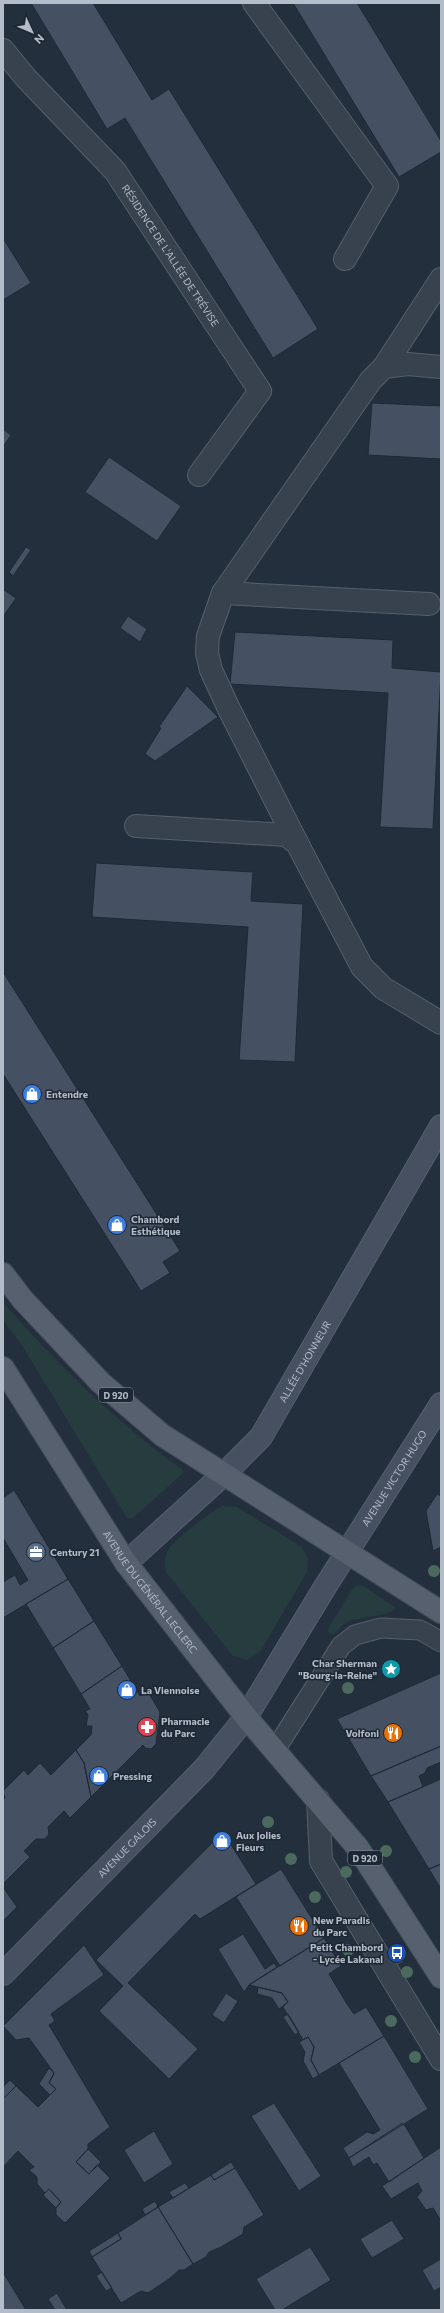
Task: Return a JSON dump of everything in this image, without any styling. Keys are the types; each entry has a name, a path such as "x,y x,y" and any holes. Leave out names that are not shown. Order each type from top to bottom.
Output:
{"main road":[{"name":"ALLÉE D'HONNEUR","path":"126,1563 223,1475 261,1437 441,1126"},
{"name":"D 920","path":"3,1274 23,1300 100,1382 162,1435 441,1612"},
{"name":"AVENUE DU GÉNÉRAL LECLERC","path":"3,1368 126,1563 246,1717 358,1848 441,1977"},
{"name":"AVENUE VICTOR HUGO","path":"246,1717 441,1404"},
{"name":"AVENUE GALOIS","path":"3,1974 204,1769 246,1717"}],"street":[{"path":"254,3 387,186 345,259"},
{"name":"RÉSIDENCE DE L'ALLÉE DE TRÉVISE","path":"3,50 26,78 115,171 260,391 199,475"},
{"path":"441,279 384,367 371,380 223,593 208,636 207,653 211,670 228,709 362,967 383,988 441,1023"},
{"path":"384,367 408,364 441,367"},
{"path":"223,593 429,604"},
{"path":"136,826 286,835 297,843"},
{"path":"318,1800 321,1861 441,2059"}],"lane":[{"path":"275,1750 341,1646 355,1635 381,1628 420,1630 441,1642"}],"green space":[{"path":"3,1302 44,1348 88,1391 158,1452 183,1470 183,1473 133,1518 127,1518 21,1344 3,1320"},
{"path":"222,1506 237,1507 302,1547 308,1559 307,1572 260,1652 247,1660 233,1656 166,1572 166,1555 172,1545 193,1526"},
{"path":"358,1585 365,1587 396,1608 380,1615 347,1622 333,1635 327,1631 352,1589"}],"building":[{"path":"31,3 93,3 152,100 169,89 318,329 273,358 125,118 107,129"},
{"path":"293,3 357,3 441,141 441,152 399,177"},
{"path":"3,238 31,283 3,300"},
{"path":"372,403 441,406 441,459 368,455"},
{"path":"3,429 11,435 3,447"},
{"path":"109,457 181,506 157,541 85,492"},
{"path":"26,547 31,550 13,576 9,572"},
{"path":"4,590 16,598 3,617 3,591"},
{"path":"128,616 147,629 140,642 120,628"},
{"path":"235,632 393,640 392,668 441,672 433,829 380,827 388,693 230,684"},
{"path":"187,686 218,717 155,761 145,754 161,728 159,727"},
{"path":"96,863 253,872 251,901 303,904 295,1062 239,1060 248,927 92,917"},
{"path":"3,972 180,1251 163,1262 170,1273 141,1291 3,1074"},
{"path":"14,1490 68,1579 3,1618 3,1582 15,1575 20,1585 28,1580 3,1538 3,1498"},
{"path":"437,1494 441,1496 441,1547 433,1551 426,1511"},
{"path":"68,1579 94,1621 53,1648 26,1604"},
{"path":"94,1621 122,1666 81,1694 53,1648"},
{"path":"122,1666 140,1696 148,1692 160,1712 156,1744 151,1749 145,1748 143,1745 91,1797 84,1763 76,1750 91,1735 92,1726 86,1726 88,1715 85,1711 90,1709 81,1694"},
{"name":"Volfoni","path":"441,1673 441,1746 371,1776 337,1719"},
{"path":"441,1746 441,1762 427,1768 425,1773 419,1776 423,1787 388,1802 371,1776"},
{"path":"76,1750 84,1763 91,1797 70,1818 64,1811 48,1827 49,1834 45,1839 36,1839 24,1851 30,1857 3,1884 3,1800 5,1798 3,1791 24,1770 28,1775 40,1763 51,1775"},
{"path":"441,1779 441,1864 429,1869 388,1802"},
{"path":"219,1836 228,1840 256,1884 200,1919 195,1914 128,1983 198,2049 169,2079 99,2011 123,1986 96,1960"},
{"path":"441,1864 441,1889 429,1869"},
{"path":"281,1869 324,1938 280,1966 236,1897"},
{"path":"3,1887 17,1907 3,1921"},
{"path":"243,1934 265,1969 274,1963 277,1967 249,1985 244,1992 218,1949"},
{"path":"324,1938 341,1966 329,1974 347,2004 354,2014 366,2007 384,2036 319,2075 311,2060 314,2047 308,2037 303,2040 283,2007 288,2002 282,1993 249,1985"},
{"path":"394,1944 404,1962 398,1965 387,1949"},
{"path":"84,1945 104,1975 51,2014 55,2021 49,2025 110,2127 88,2144 88,2149 76,2162 89,2174 97,2165 110,2178 65,2223 56,2215 56,2208 61,2202 49,2189 45,2193 37,2184 37,2177 29,2170 34,2167 18,2151 3,2167 3,2099 16,2086 38,2107 56,2089 49,2083 54,2073 29,2038 16,2040 3,2026"},
{"path":"258,1987 282,1993 288,2002 279,2009 272,1998 257,1994"},
{"path":"226,1993 238,2001 224,2023 212,2015"},
{"path":"288,2014 299,2032 295,2035 283,2017"},
{"path":"384,2036 428,2109 349,2158 343,2148 367,2132 373,2134 380,2130 339,2063"},
{"path":"308,2037 314,2047 311,2060 319,2075 313,2079 303,2061 305,2052 299,2042"},
{"path":"49,2068 54,2073 49,2083 56,2089 50,2095 39,2084"},
{"path":"10,2080 16,2086 3,2099 3,2087"},
{"path":"274,2103 321,2176 299,2191 251,2116"},
{"path":"401,2124 404,2124 424,2158 389,2182 377,2163 373,2165 369,2157 353,2167 349,2158"},
{"path":"154,2131 173,2164 144,2183 124,2150"},
{"path":"441,2147 441,2221 433,2208 426,2210 417,2197 422,2191 418,2183 391,2199 382,2186"},
{"path":"88,2149 101,2162 89,2174 76,2162"},
{"path":"231,2162 235,2168 214,2180 211,2175"},
{"path":"235,2168 264,2215 244,2227 243,2234 209,2252 206,2257 193,2264 158,2207 211,2175 214,2180"},
{"path":"185,2183 189,2188 173,2198 169,2192"},
{"path":"49,2189 61,2202 56,2208 43,2195"},
{"path":"155,2201 158,2207 145,2215 142,2209"},
{"path":"158,2207 193,2264 184,2270 179,2270 169,2279 148,2293 141,2291 121,2303 92,2257 121,2239 118,2233"},
{"path":"392,2220 404,2239 372,2258 360,2239"},
{"path":"118,2233 121,2239 92,2257 89,2251"},
{"path":"310,2247 331,2280 282,2310 275,2310 256,2279"},
{"path":"441,2259 441,2287 434,2291 422,2270"},
{"path":"3,2272 26,2310 3,2310"},
{"path":"102,2272 112,2288 106,2291 96,2276"},
{"path":"57,2293 67,2310 55,2310 48,2299"}],"place":[{"name":"Entendre","path":"32,1094"},
{"name":"Chambord Esthétique","path":"117,1225"},
{"name":"Century 21","path":"36,1552"},
{"name":"Char Sherman \"Bourg-la-Reine\"","path":"391,1669"},
{"name":"La Viennoise","path":"127,1690"},
{"name":"Pharmacie du Parc","path":"147,1727"},
{"name":"Volfoni","path":"393,1733"},
{"name":"Pressing","path":"99,1776"},
{"name":"Aux Jolies Fleurs","path":"222,1841"},
{"name":"New Paradis du Parc","path":"299,1926"},
{"name":"Petit Chambord - Lycée Lakanal","path":"397,1953"}]}
